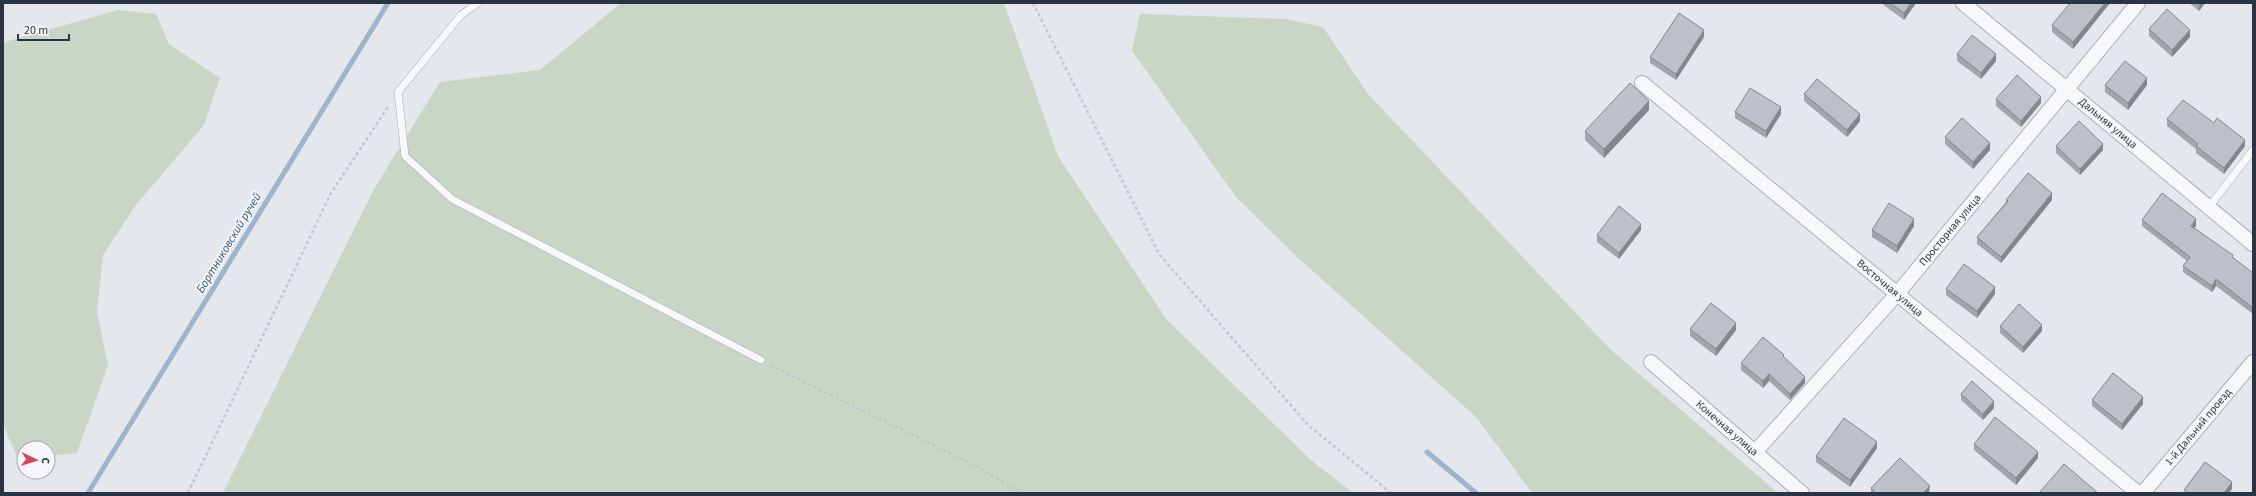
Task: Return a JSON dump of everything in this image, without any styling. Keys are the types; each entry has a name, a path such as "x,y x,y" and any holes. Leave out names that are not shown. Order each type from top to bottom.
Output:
{"street":[{"name":"Дальняя улица","path":"1963,3 2068,88 2253,244"},
{"name":"Просторная улица","path":"1755,452 1897,294 2138,3"},
{"name":"Восточная улица","path":"1642,83 2138,493"},
{"name":"Конечная улица","path":"1651,362 1802,493"},
{"name":"1-й Дальний проезд","path":"2143,493 2253,362"}],"lane":[{"path":"478,3 460,15 398,92 405,156 452,199 761,360"},
{"path":"2209,207 2253,150"}],"path":[{"path":"1033,3 1159,254 1308,425 1391,493"},
{"path":"188,493 331,193 398,92"},
{"path":"761,360 973,465 1022,493"}],"green space":[{"path":"621,3 1004,3 1058,156 1167,320 1312,461 1353,493 223,493 374,189 440,82 540,70"},
{"path":"118,10 156,14 169,44 220,78 204,125 135,206 103,255 97,312 108,365 77,453 56,455 56,440 16,440 16,454 3,424 3,45 5,42"},
{"path":"1140,14 1285,19 1323,27 1368,94 1610,349 1778,493 1532,493 1476,417 1297,257 1236,197 1132,51"}],"building":[{"path":"1890,3 1911,3 1904,13"},
{"path":"2070,3 2105,3 2073,42 2052,25"},
{"path":"2167,9 2190,30 2172,50 2149,29"},
{"path":"1679,13 1704,30 1676,74 1650,57"},
{"path":"1972,35 1996,54 1981,73 1957,54"},
{"path":"2125,61 2147,78 2128,103 2105,85"},
{"path":"2017,75 2041,97 2021,121 1996,99"},
{"path":"1817,79 1860,114 1847,130 1804,94"},
{"path":"1630,83 1649,101 1604,149 1585,131"},
{"path":"1750,88 1781,107 1766,131 1735,112"},
{"path":"2183,100 2214,123 2217,118 2245,140 2224,168 2196,146 2198,144 2167,119"},
{"path":"1962,118 1990,143 1973,162 1945,137"},
{"path":"2079,121 2103,144 2080,169 2056,146"},
{"path":"2028,173 2052,193 2001,257 1977,237 2008,201 2006,200"},
{"path":"2162,193 2196,219 2191,226 2233,255 2232,257 2253,273 2253,308 2216,279 2212,286 2183,266 2190,257 2142,220"},
{"path":"1889,203 1914,219 1897,246 1872,230"},
{"path":"1619,206 1641,224 1619,253 1597,235"},
{"path":"1964,264 1995,287 1977,311 1946,289"},
{"path":"1711,303 1736,323 1716,349 1690,329"},
{"path":"2019,304 2042,325 2023,347 2000,326"},
{"path":"1763,337 1784,355 1783,356 1805,377 1790,394 1769,374 1763,381 1741,363"},
{"path":"2113,373 2143,397 2122,424 2092,400"},
{"path":"1972,381 1994,401 1983,414 1961,394"},
{"path":"1995,417 2038,452 2016,478 1974,444"},
{"path":"1844,418 1877,442 1850,480 1816,456"},
{"path":"1900,458 1930,486 1923,493 1876,493 1871,488"},
{"path":"2205,462 2232,482 2224,493 2188,493 2184,490"},
{"path":"2064,464 2098,493 2039,493"}],"waterway":[{"name":"Бортниковский ручей","path":"88,493 388,3"},
{"path":"1427,452 1476,493"}]}
